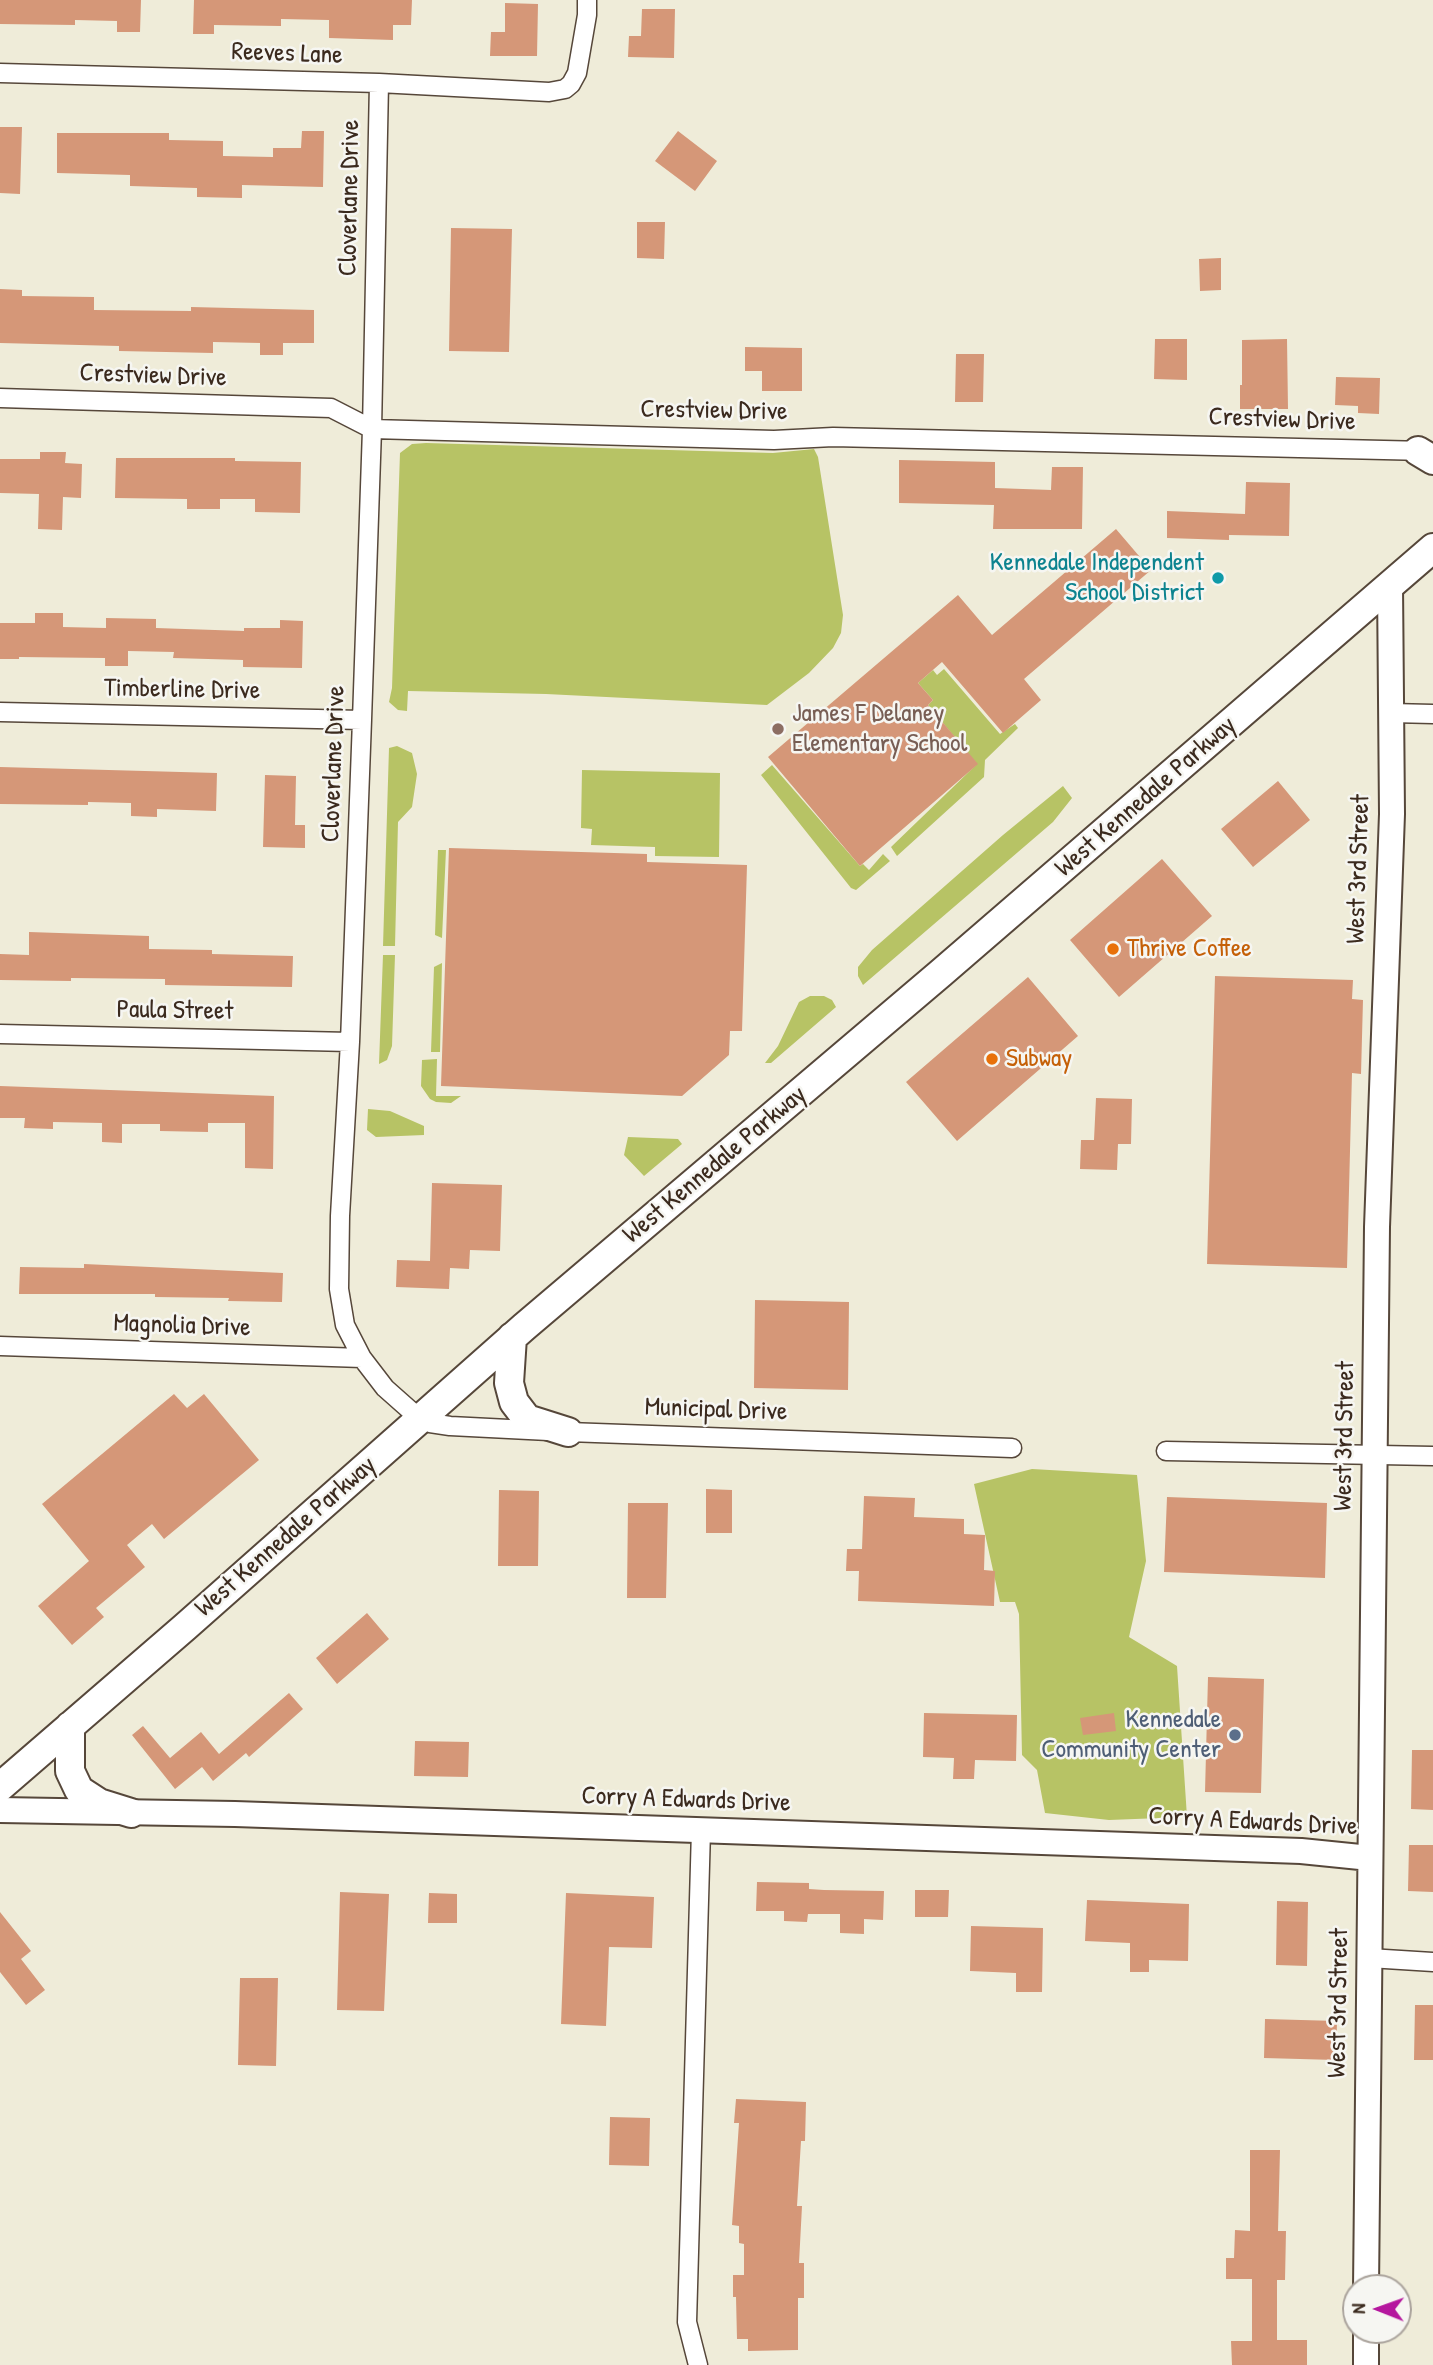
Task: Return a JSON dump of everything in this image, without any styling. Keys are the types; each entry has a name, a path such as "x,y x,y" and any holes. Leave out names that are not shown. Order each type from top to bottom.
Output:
{"main road":[{"name":"West Kennedale Parkway","path":"0,1787 512,1337 942,973 1433,548"},
{"path":"512,1337 509,1383 514,1402 527,1419 568,1432"},
{"path":"70,1726 70,1771 79,1790 99,1803 131,1812"}],"street":[{"name":"Reeves Lane","path":"0,72 379,83 549,92 565,89 577,73 587,0"},
{"name":"Cloverlane Drive","path":"379,83 372,429 339,1289 345,1325 362,1358 385,1388 420,1419"},
{"name":"Crestview Drive","path":"0,398 331,408 372,429 774,440 833,437 1428,454"},
{"name":"West 3rd Street","path":"1366,2274 1377,1227 1392,814 1390,585"},
{"name":"Timberline Drive","path":"0,712 362,720"},
{"path":"1391,713 1433,713"},
{"name":"Paula Street","path":"0,1034 349,1042"},
{"name":"Magnolia Drive","path":"0,1346 362,1358"},
{"name":"Municipal Drive","path":"420,1419 450,1426 568,1432 1012,1448"},
{"path":"1167,1451 1433,1456"},
{"name":"Corry A Edwards Drive","path":"0,1810 131,1812 1301,1851 1370,1858"},
{"path":"698,2365 687,2322 701,1830"},
{"path":"1369,1958 1433,1962"},
{"path":"1366,2344 1366,2365"}],"green space":[{"path":"412,444 773,453 814,449 818,457 843,615 841,633 833,648 809,673 767,705 546,694 408,691 407,711 398,710 389,702 392,688 400,453"},
{"path":"944,669 1000,734 1015,724 1018,728 985,760 984,777 897,856 891,847 977,764 928,705 933,700 918,683 933,670 937,675"},
{"path":"397,746 412,753 417,774 412,807 398,822 395,946 383,946 389,748"},
{"path":"772,765 860,866 863,864 869,870 883,854 890,861 856,890 851,888 761,775"},
{"path":"582,770 720,773 719,857 655,856 655,847 591,845 592,829 581,828"},
{"path":"1063,786 1072,798 1053,822 863,985 858,976 858,967 872,950"},
{"path":"438,850 446,850 442,938 435,935"},
{"path":"383,955 395,955 392,1046 387,1060 379,1064"},
{"path":"442,963 440,1052 431,1052 434,967"},
{"path":"810,996 824,996 832,1000 836,1007 771,1063 765,1063 778,1046 799,1002"},
{"path":"437,1059 436,1096 461,1096 451,1103 430,1099 421,1086 422,1060"},
{"path":"368,1109 390,1111 424,1126 424,1135 376,1137 367,1130"},
{"path":"628,1137 678,1139 682,1144 644,1176 624,1155"},
{"path":"1032,1469 1137,1475 1146,1561 1129,1637 1177,1666 1187,1817 1109,1820 1045,1813 1037,1770 1022,1755 1019,1614 1015,1602 1000,1602 974,1484"}],"building":[{"path":"0,0 141,0 140,32 117,32 117,21 75,20 75,25 0,24"},
{"path":"194,0 412,0 411,25 393,25 393,40 329,38 329,20 281,19 281,26 214,25 214,34 193,34"},
{"path":"505,3 538,4 537,56 490,56 491,32 505,32"},
{"path":"642,9 675,9 674,58 628,57 629,36 641,36"},
{"path":"0,127 22,127 20,194 0,193"},
{"path":"302,131 324,131 323,187 242,185 242,198 197,197 197,188 130,186 130,175 57,173 57,133 169,133 169,140 223,141 223,156 273,157 273,148 301,148"},
{"path":"678,131 717,161 695,191 655,161"},
{"path":"637,222 665,222 664,259 637,258"},
{"path":"451,228 512,229 509,352 449,351"},
{"path":"1221,258 1221,290 1200,291 1199,259"},
{"path":"0,289 22,290 22,296 94,297 94,310 191,311 191,307 314,310 314,343 283,343 283,355 260,355 260,343 213,342 213,353 119,351 119,346 0,343"},
{"path":"1155,339 1187,339 1187,380 1154,379"},
{"path":"1287,339 1288,409 1240,409 1242,340"},
{"path":"745,347 802,348 802,391 762,391 762,371 745,371"},
{"path":"956,354 984,354 983,402 955,402"},
{"path":"1336,377 1380,378 1379,414 1358,413 1358,406 1335,405"},
{"path":"40,452 66,452 65,463 82,464 81,498 63,497 62,530 38,529 39,494 0,493 0,459 40,459"},
{"path":"116,458 235,458 235,461 301,462 300,513 255,512 255,499 220,499 220,509 187,509 187,499 115,498"},
{"path":"899,460 995,462 995,488 1051,490 1052,467 1083,467 1082,529 993,529 994,505 899,503"},
{"path":"1246,482 1290,483 1289,536 1229,535 1229,540 1167,538 1167,511 1245,514"},
{"path":"1116,529 1151,570 1024,679 1041,700 1003,733 942,662 918,683 933,700 928,705 978,764 860,866 768,757 958,595 992,635"},
{"path":"35,613 63,613 63,627 106,628 106,618 156,619 156,628 244,631 244,628 280,628 280,620 303,621 302,668 243,667 243,660 173,658 174,652 128,651 128,666 105,666 105,658 0,659 0,623 35,623"},
{"path":"0,767 217,773 216,811 157,809 157,817 131,816 131,803 0,804"},
{"path":"265,775 296,776 295,825 305,825 305,848 263,847"},
{"path":"1278,781 1310,820 1253,867 1221,829"},
{"path":"449,848 647,854 647,862 747,865 742,1031 730,1031 729,1055 682,1096 441,1086"},
{"path":"1162,859 1212,916 1119,997 1070,940"},
{"path":"29,932 149,936 149,949 293,956 292,987 165,985 165,979 0,980 0,954 29,955"},
{"path":"1215,976 1353,980 1352,999 1363,1000 1361,1074 1352,1073 1347,1268 1207,1264"},
{"name":"Subway","path":"1028,977 1078,1036 957,1141 906,1082"},
{"path":"0,1086 274,1096 273,1169 245,1168 245,1123 208,1123 208,1132 160,1131 160,1124 122,1124 122,1143 102,1142 102,1123 53,1122 53,1129 24,1128 25,1118 0,1118"},
{"path":"1096,1098 1132,1099 1131,1144 1118,1144 1117,1170 1080,1169 1081,1140 1094,1140"},
{"path":"432,1183 502,1185 500,1251 470,1250 469,1269 450,1268 449,1289 396,1287 397,1260 430,1261"},
{"path":"84,1264 283,1273 282,1302 155,1297 155,1294 19,1294 20,1267 84,1268"},
{"path":"755,1300 849,1302 848,1390 754,1388"},
{"path":"174,1394 187,1408 204,1394 259,1460 164,1539 152,1524 127,1545 145,1567 96,1608 104,1617 72,1645 38,1606 89,1561 42,1504"},
{"path":"706,1489 732,1490 732,1533 706,1533"},
{"path":"499,1490 539,1491 538,1566 498,1566"},
{"path":"864,1496 915,1498 914,1517 964,1519 964,1534 985,1535 984,1570 995,1571 994,1606 858,1601 859,1571 846,1571 847,1549 862,1549"},
{"path":"1167,1497 1327,1503 1325,1578 1164,1572"},
{"path":"628,1503 668,1503 666,1598 627,1598"},
{"path":"367,1613 389,1639 337,1684 316,1658"},
{"name":"Kennedale Community Center","path":"1208,1677 1264,1679 1261,1793 1205,1792"},
{"path":"289,1693 303,1709 249,1757 246,1753 213,1781 202,1767 175,1789 132,1735 143,1726 170,1758 201,1732 219,1754"},
{"path":"924,1713 1017,1715 1016,1761 975,1760 974,1779 953,1779 954,1758 923,1757"},
{"path":"1114,1713 1116,1731 1083,1735 1080,1718"},
{"path":"415,1741 469,1742 468,1777 414,1776"},
{"path":"1412,1750 1433,1750 1433,1810 1411,1809"},
{"path":"1409,1845 1433,1845 1433,1892 1408,1891"},
{"path":"757,1882 809,1883 809,1889 884,1891 883,1920 864,1919 864,1934 840,1933 840,1914 808,1914 807,1922 784,1921 784,1911 756,1911"},
{"path":"915,1890 949,1890 948,1917 915,1917"},
{"path":"340,1892 389,1894 384,2011 337,2010"},
{"path":"429,1893 457,1894 457,1923 428,1923"},
{"path":"566,1893 654,1897 652,1948 609,1947 606,2026 561,2024"},
{"path":"1087,1900 1189,1904 1188,1961 1149,1960 1149,1972 1130,1972 1130,1943 1085,1941"},
{"path":"1277,1901 1308,1902 1307,1966 1276,1965"},
{"path":"0,1912 31,1951 21,1959 45,1990 26,2005 0,1972"},
{"path":"971,1926 1043,1928 1042,1992 1016,1992 1016,1973 970,1971"},
{"path":"240,1978 278,1978 276,2066 238,2065"},
{"path":"1415,2005 1433,2005 1433,2060 1414,2060"},
{"path":"1265,2019 1337,2021 1336,2060 1264,2058"},
{"path":"736,2099 806,2102 805,2141 801,2141 797,2206 802,2206 799,2263 804,2263 804,2298 798,2298 798,2350 748,2351 748,2339 737,2339 733,2275 744,2275 744,2244 739,2243 739,2226 732,2225 739,2123 734,2123"},
{"path":"610,2117 650,2118 649,2166 609,2165"},
{"path":"1250,2150 1280,2150 1278,2231 1286,2231 1285,2280 1277,2280 1277,2340 1307,2340 1307,2365 1232,2365 1231,2341 1252,2341 1252,2279 1226,2279 1226,2258 1234,2258 1235,2230 1250,2231"}],"place":[{"name":"Kennedale Independent School District","path":"1218,578"},
{"name":"James F Delaney Elementary School","path":"778,729"},
{"name":"Thrive Coffee","path":"1113,949"},
{"name":"Subway","path":"992,1059"},
{"name":"Kennedale Community Center","path":"1235,1735"}]}
